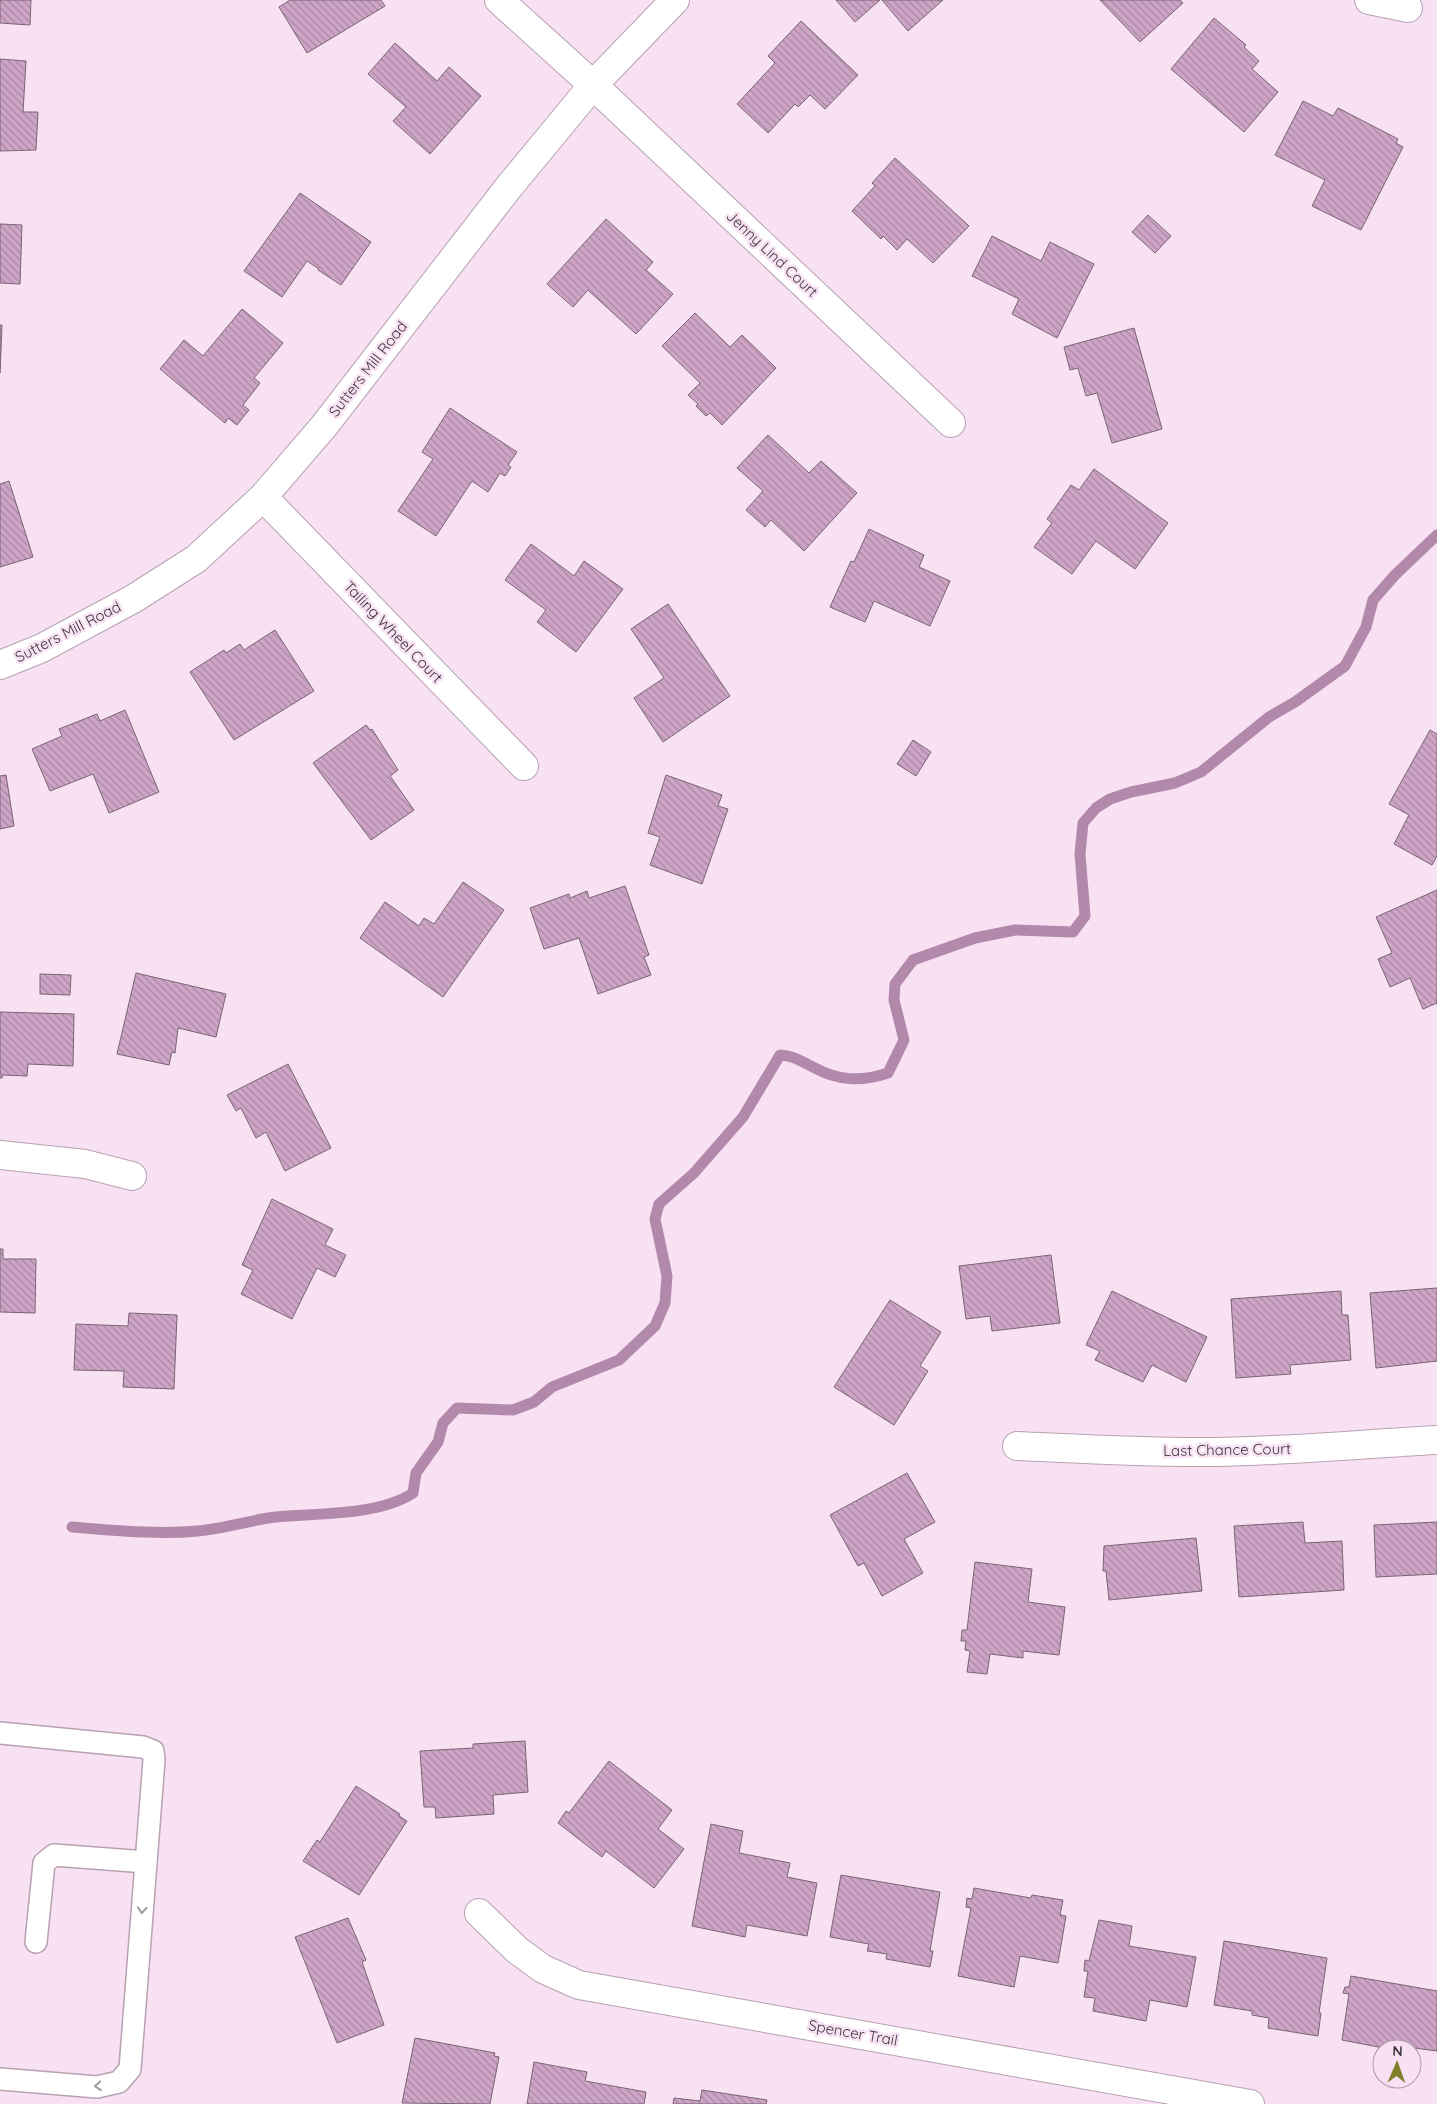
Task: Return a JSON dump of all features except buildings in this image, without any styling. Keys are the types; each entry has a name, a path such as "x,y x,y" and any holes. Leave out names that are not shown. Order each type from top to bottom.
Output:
{"street":[{"name":"Jenny Lind Court","path":"499,0 593,85 952,423"},
{"name":"Sutters Mill Road","path":"0,665 42,648 133,599 196,558 263,498 324,426 508,188 593,85 675,0"},
{"path":"1369,0 1408,8"},
{"name":"Tailing Wheel Court","path":"263,498 524,766"},
{"path":"0,1155 85,1164 132,1176"},
{"name":"Last Chance Court","path":"1017,1446 1126,1452 1214,1452 1306,1449 1437,1440"},
{"name":"Spencer Trail","path":"479,1913 518,1950 543,1969 579,1985 1250,2104"}],"lane":[{"path":"0,1733 143,1747 153,1751 154,1760 130,2069 119,2082 97,2087 0,2079"},
{"path":"36,1942 41,1877 44,1863 54,1855 146,1862"}],"waterway":[{"path":"72,1527 135,1532 198,1531 276,1517 347,1512 383,1506 413,1493 416,1473 438,1442 443,1423 457,1408 513,1410 534,1402 552,1387 619,1360 655,1326 665,1303 667,1276 655,1219 659,1204 694,1173 743,1117 780,1055 794,1058 822,1072 850,1079 868,1078 888,1073 904,1040 894,1000 895,984 913,960 975,938 1015,930 1073,932 1085,916 1080,854 1083,823 1096,808 1110,799 1131,792 1175,783 1201,772 1269,717 1295,702 1345,666 1366,627 1373,600 1395,575 1437,535"}]}
